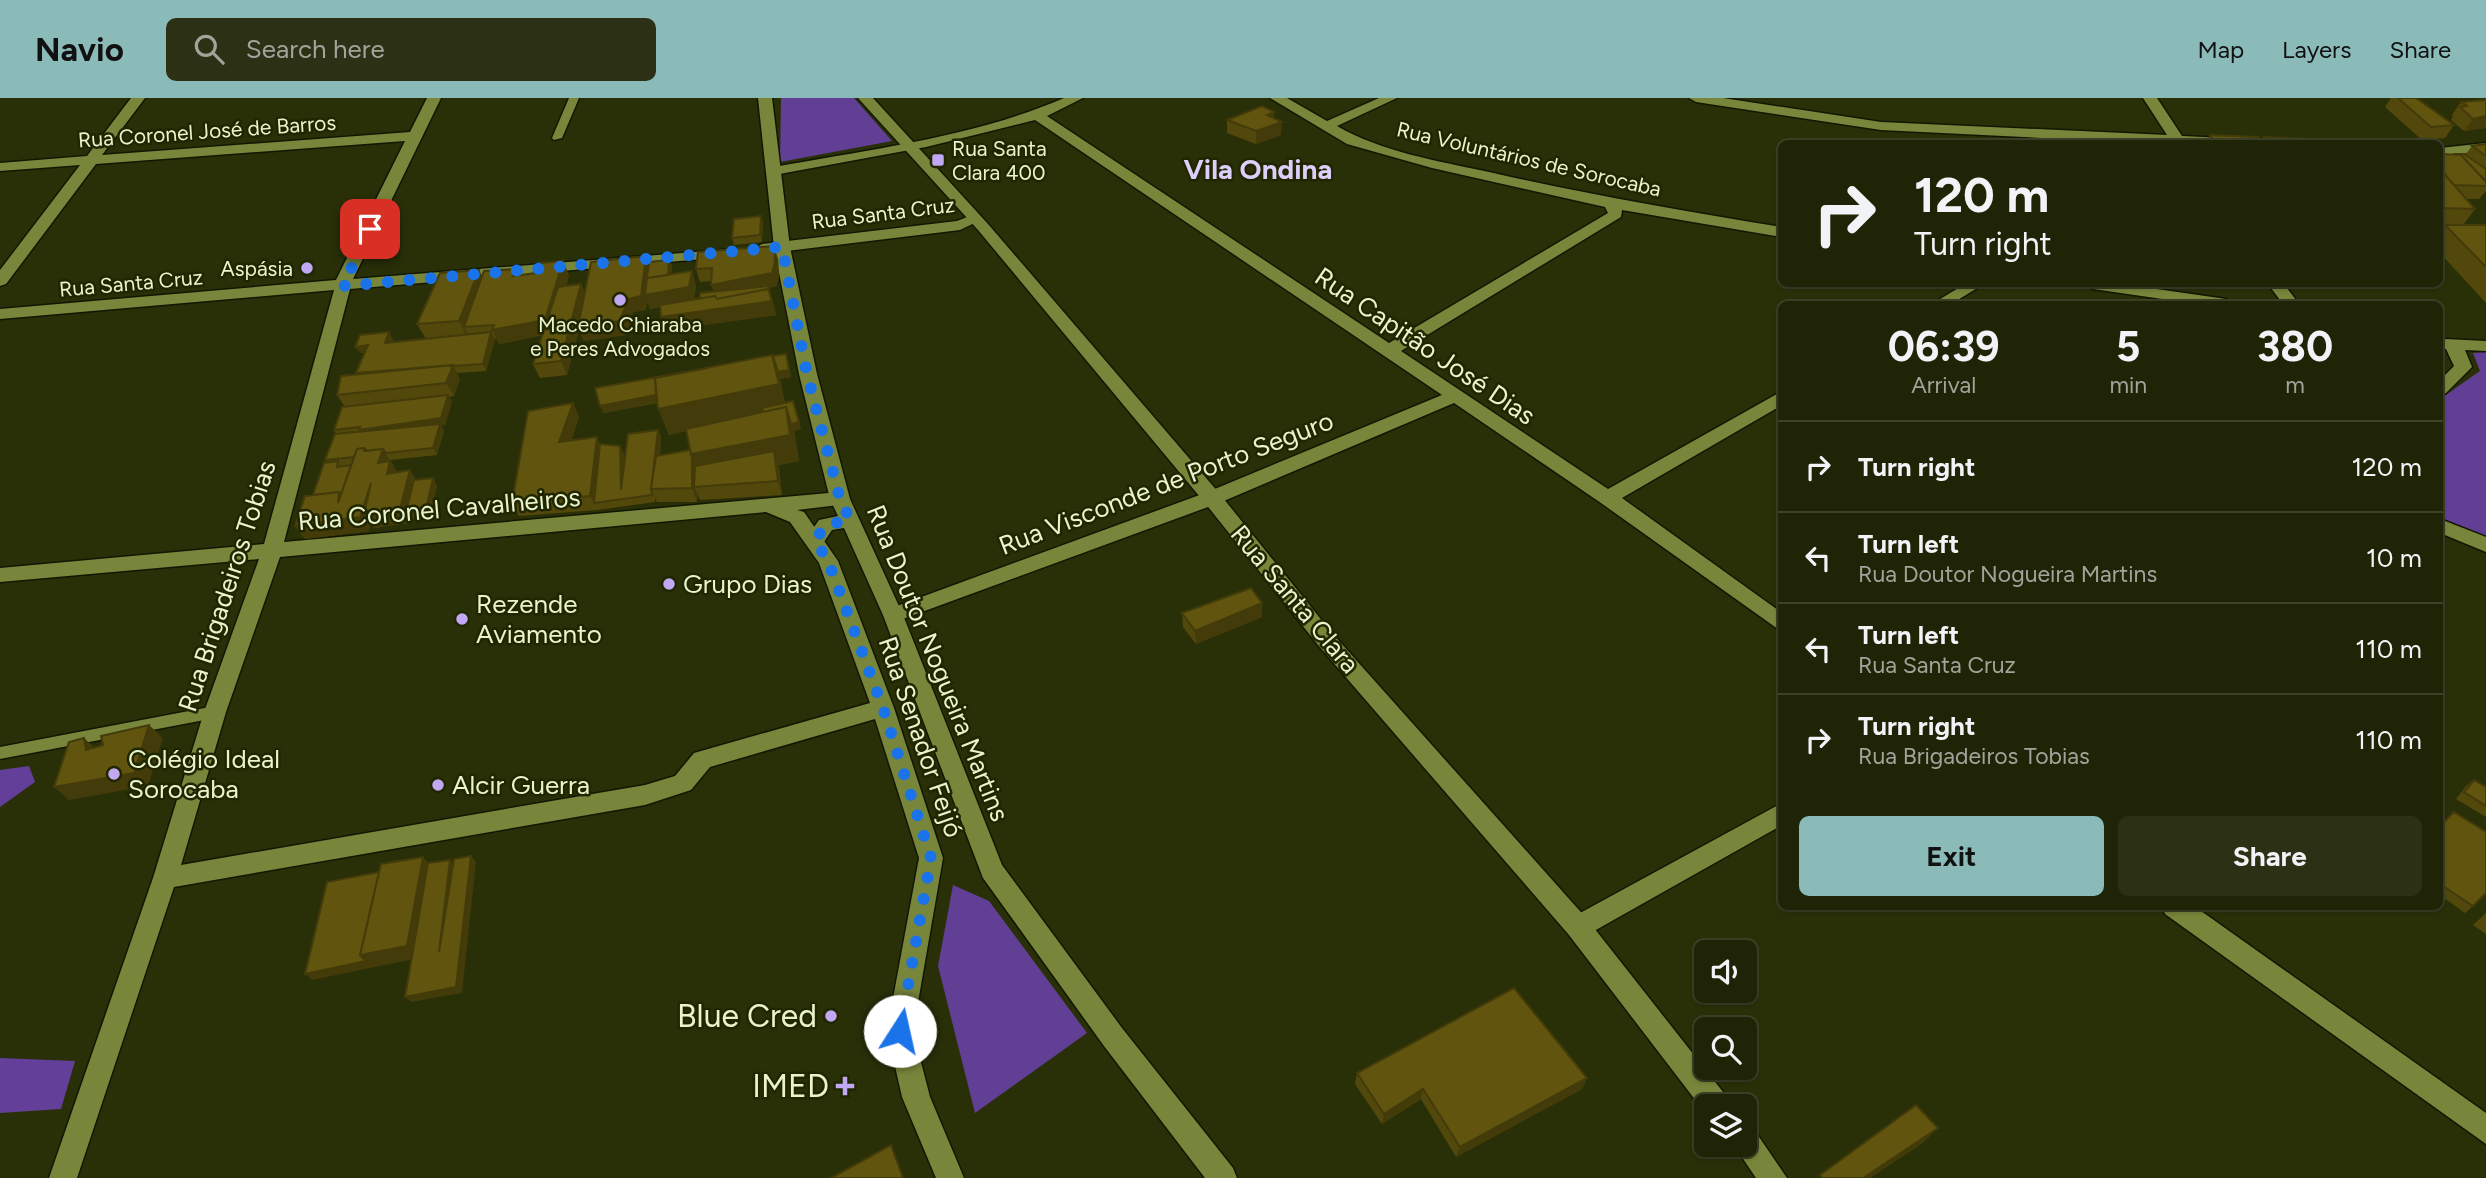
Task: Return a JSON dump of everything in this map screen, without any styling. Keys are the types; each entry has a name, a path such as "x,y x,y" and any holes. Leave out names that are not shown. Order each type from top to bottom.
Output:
{"street":[{"path":"0,281 138,98"},
{"name":"Rua Brigadeiros Tobias","path":"63,1178 165,878 215,712 272,551 346,275 434,98"},
{"name":"Rua Doutor Nogueira Martins","path":"765,98 782,247 807,374 840,499 893,615 992,871 1112,1037 1223,1178"},
{"name":"Rua Santa Clara","path":"865,98 975,219 1212,498 1325,639 1578,926 1708,1094"},
{"path":"774,168 908,144 1037,115 1076,98"},
{"name":"Rua Voluntários de Sorocaba","path":"1277,98 1352,141 1432,164 1611,204 1778,231"},
{"path":"1324,127 1390,98"},
{"path":"1696,98 1881,126 2158,140"},
{"path":"2150,98 2177,140"},
{"name":"Rua Capitão José Dias","path":"1037,115 1608,498 1778,621"},
{"name":"Rua Coronel José de Barros","path":"0,167 417,136"},
{"path":"2443,152 2486,147"},
{"path":"1387,352 1616,214 1611,204"},
{"name":"Rua Santa Cruz","path":"0,314 744,251 960,225 975,219"},
{"path":"1945,301 1971,287"},
{"path":"2113,287 2207,301"},
{"path":"2446,344 2486,346"},
{"path":"2443,386 2463,368 2461,356 2446,344"},
{"name":"Rua Visconde de Porto Seguro","path":"893,615 1212,498 1456,396"},
{"path":"1608,498 1778,399"},
{"name":"Rua Coronel Cavalheiros","path":"0,575 840,499"},
{"name":"Rua Senador Feijó","path":"768,506 797,516 828,561 883,708 931,858 900,1031 916,1097 950,1178"},
{"path":"815,540 826,525 850,520"},
{"path":"2443,527 2486,545"},
{"path":"165,878 645,795 683,783 702,760 883,708"},
{"path":"1578,926 1778,815"},
{"path":"2180,910 2486,1130"},
{"path":"1757,1157 1773,1178"}],"lane":[{"path":"557,138 574,98"},
{"path":"0,753 215,712"}],"shaded area":[{"path":"781,98 854,98 892,141 780,162"},
{"path":"2486,352 2486,538 2443,520 2443,397 2480,371 2473,353"},
{"path":"29,766 35,782 0,807 0,770"},
{"path":"953,885 989,901 1087,1033 975,1113 938,966"},
{"path":"0,1058 75,1061 61,1109 0,1113"}],"building":[{"path":"2398,98 2416,98 2454,125 2431,127"},
{"path":"2486,100 2486,116 2473,119 2460,107 2467,106 2461,102"},
{"path":"1262,106 1274,112 1267,115 1282,122 1256,131 1227,120"},
{"path":"2210,135 2258,137 2260,140 2213,140"},
{"path":"2264,137 2312,140 2266,140"},
{"path":"2486,144 2486,156 2472,146"},
{"path":"2443,154 2461,155 2486,182 2486,186 2454,185 2443,172"},
{"path":"2453,154 2464,154 2486,169 2486,180 2461,155"},
{"path":"2443,172 2475,209 2443,208"},
{"path":"761,216 760,235 732,238 734,219"},
{"path":"2445,225 2486,225 2486,267"},
{"path":"774,246 775,263 772,273 711,285 712,268 696,269 698,252"},
{"name":"Macedo Chiaraba e Peres Advogados","path":"646,256 641,296 628,299 620,321 578,327 591,262"},
{"path":"669,260 668,275 647,278 649,262"},
{"path":"563,261 545,320 492,330 494,325 464,327 484,271 516,269 513,276 536,273 539,263"},
{"path":"479,270 459,321 417,324 440,273"},
{"path":"692,271 689,287 645,295 647,278"},
{"path":"581,284 561,361 533,364 558,287"},
{"path":"768,286 769,290 717,299 715,296 677,302 700,298 700,293"},
{"path":"768,289 772,301 661,317 660,305 715,296 717,299"},
{"path":"389,332 385,343 491,332 483,364 356,373 368,345 355,347 360,335"},
{"path":"786,354 789,370 778,372 773,356"},
{"path":"772,355 779,384 658,409 655,378"},
{"path":"453,365 446,383 337,395 341,376"},
{"path":"708,368 655,378 656,395 600,406 595,388"},
{"path":"448,395 441,418 359,430 360,427 334,430 342,407"},
{"path":"793,401 799,422 791,424 786,407 763,412 762,408"},
{"path":"573,403 559,442 597,437 590,496 512,503 528,411"},
{"path":"786,407 790,435 691,454 686,429"},
{"path":"440,424 433,448 386,453 383,449 367,451 364,448 357,449 354,457 325,460 335,434"},
{"path":"658,430 652,495 594,503 600,444 620,446 621,490 628,434"},
{"path":"364,448 364,451 383,449 378,463 390,461 387,474 410,470 400,509 364,514 371,483 360,517 295,526 305,496 339,492 338,503 357,449"},
{"path":"690,450 692,488 651,489 656,456"},
{"path":"774,451 778,481 694,487 695,466"},
{"path":"338,461 337,467 351,465 341,494 313,495 324,463"},
{"path":"433,478 426,509 406,512 414,480"},
{"path":"1251,588 1262,603 1195,631 1182,613"},
{"path":"149,725 134,773 54,787 69,742 84,738 86,750 103,745 101,736"},
{"path":"2474,780 2486,787 2486,806 2464,792"},
{"path":"2454,812 2486,832 2486,893 2473,906 2443,886 2443,823"},
{"path":"471,856 456,987 405,997 428,863 450,860 439,952 454,859"},
{"path":"423,857 407,946 360,955 381,864"},
{"path":"379,872 360,955 366,961 305,974 327,882"},
{"path":"1514,988 1587,1078 1460,1147 1423,1089 1384,1114 1357,1073"},
{"path":"1916,1105 1938,1128 1863,1178 1822,1178 1820,1175"},
{"path":"891,1145 903,1178 831,1178"}],"place":[{"name":"Rua Santa Clara 400","path":"938,160"},
{"name":"Aspásia","path":"307,268"},
{"name":"Macedo Chiaraba e Peres Advogados","path":"620,300"},
{"name":"Grupo Dias","path":"669,584"},
{"name":"Rezende Aviamento","path":"462,619"},
{"name":"Colégio Ideal Sorocaba","path":"114,774"},
{"name":"Alcir Guerra","path":"438,785"},
{"name":"Blue Cred","path":"831,1016"},
{"name":"IMED","path":"845,1086"}],"district":[{"name":"Vila Ondina","path":"1258,169"}],"route":[{"path":"370,229 343,286 782,247 807,374 840,499 850,520 826,525 815,540 828,561 883,708 931,858 900,1031"}]}
